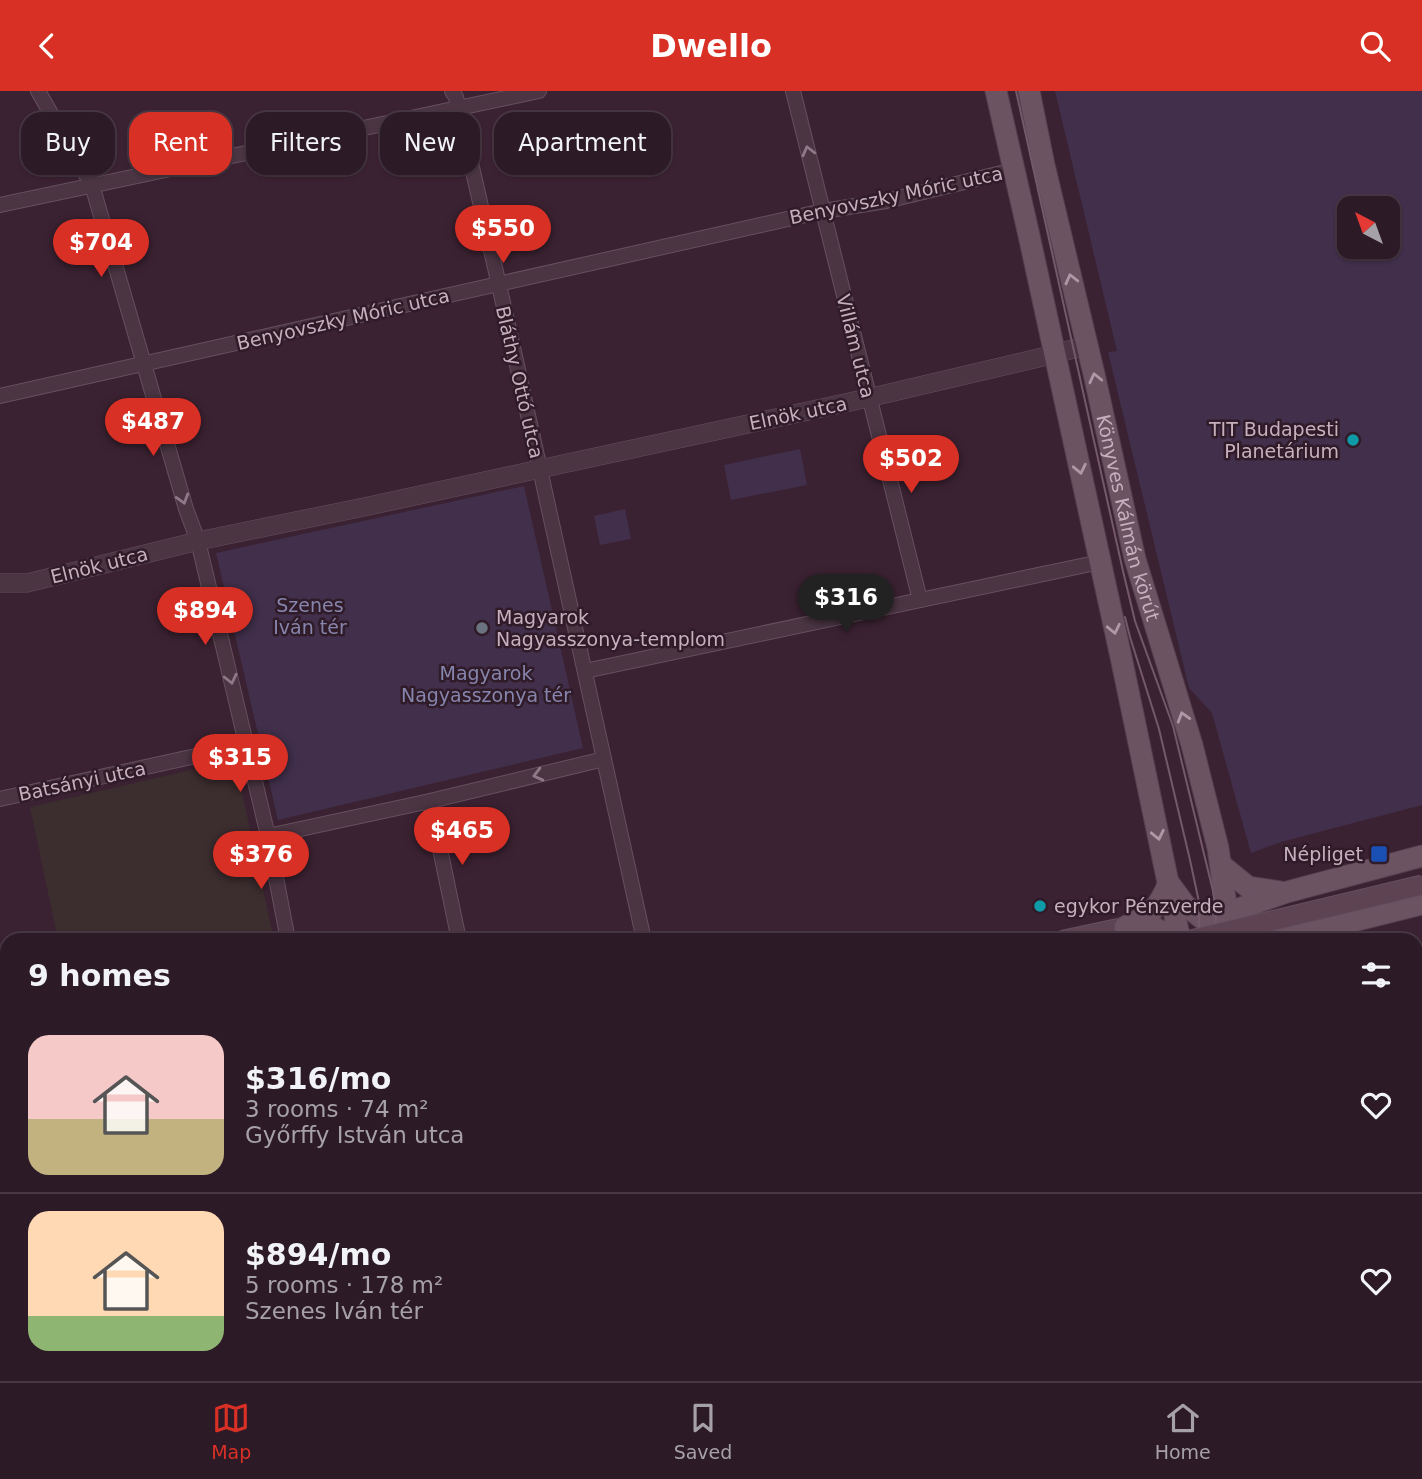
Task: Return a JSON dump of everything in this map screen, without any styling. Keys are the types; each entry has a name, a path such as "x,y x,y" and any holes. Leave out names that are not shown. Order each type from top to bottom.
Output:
{"main road":[{"name":"Könyves Kálmán körút","path":"996,91 1100,562 1178,933"},
{"name":"Könyves Kálmán körút","path":"1029,91 1135,559 1192,745 1221,865 1227,933"},
{"path":"1228,933 1241,908 1327,881 1422,856"},
{"path":"1194,933 1212,896 1221,865 1248,887 1286,893"},
{"path":"1373,868 1380,869 1387,877 1389,886 1379,914"},
{"path":"1327,881 1320,888 1318,899 1321,910 1337,926"},
{"path":"1131,933 1160,904 1169,884 1185,905 1223,933"},
{"path":"1220,933 1422,885"},
{"path":"1308,933 1422,904"},
{"path":"1131,933 1153,927 1165,933"}],"street":[{"path":"38,91 92,185 186,509 198,541 268,836 287,933"},
{"name":"Bláthy Ottó utca","path":"452,91 540,468"},
{"path":"0,205 539,91"},
{"name":"Villám utca","path":"793,91 920,600"},
{"name":"Benyovszky Móric utca","path":"0,395 823,211 886,201 1014,170"},
{"name":"Elnök utca","path":"540,468 869,398 1087,345"},
{"path":"198,541 540,468 642,933"},
{"name":"Elnök utca","path":"0,583 27,583 198,541"},
{"path":"585,671 1100,562"},
{"name":"Batsányi utca","path":"0,799 246,745"},
{"path":"268,836 604,759"},
{"path":"430,801 458,933"}],"shaded area":[{"path":"235,760 272,933 57,933 30,807"}],"green space":[{"name":"Népliget","path":"1055,91 1422,91 1422,805 1281,842 1251,853 1212,713 1189,688 1108,352 1117,351"},
{"path":"800,449 807,485 731,500 724,465"},
{"path":"524,486 583,748 278,820 216,553"},
{"path":"625,509 631,539 600,545 594,516"}],"tram line":[{"path":"1016,91 1135,621 1173,726 1213,891 1215,933"},
{"path":"1125,617 1159,729 1190,860 1199,902 1199,933"}],"place":[{"name":"TIT Budapesti Planetárium","path":"1353,440"},
{"name":"Magyarok Nagyasszonya-templom","path":"482,628"},
{"name":"Népliget","path":"1379,854"},
{"name":"egykor Pénzverde","path":"1040,906"}],"park label":[{"name":"Szenes Iván tér","path":"310,616"},
{"name":"Magyarok Nagyasszonya tér","path":"486,684"}]}
